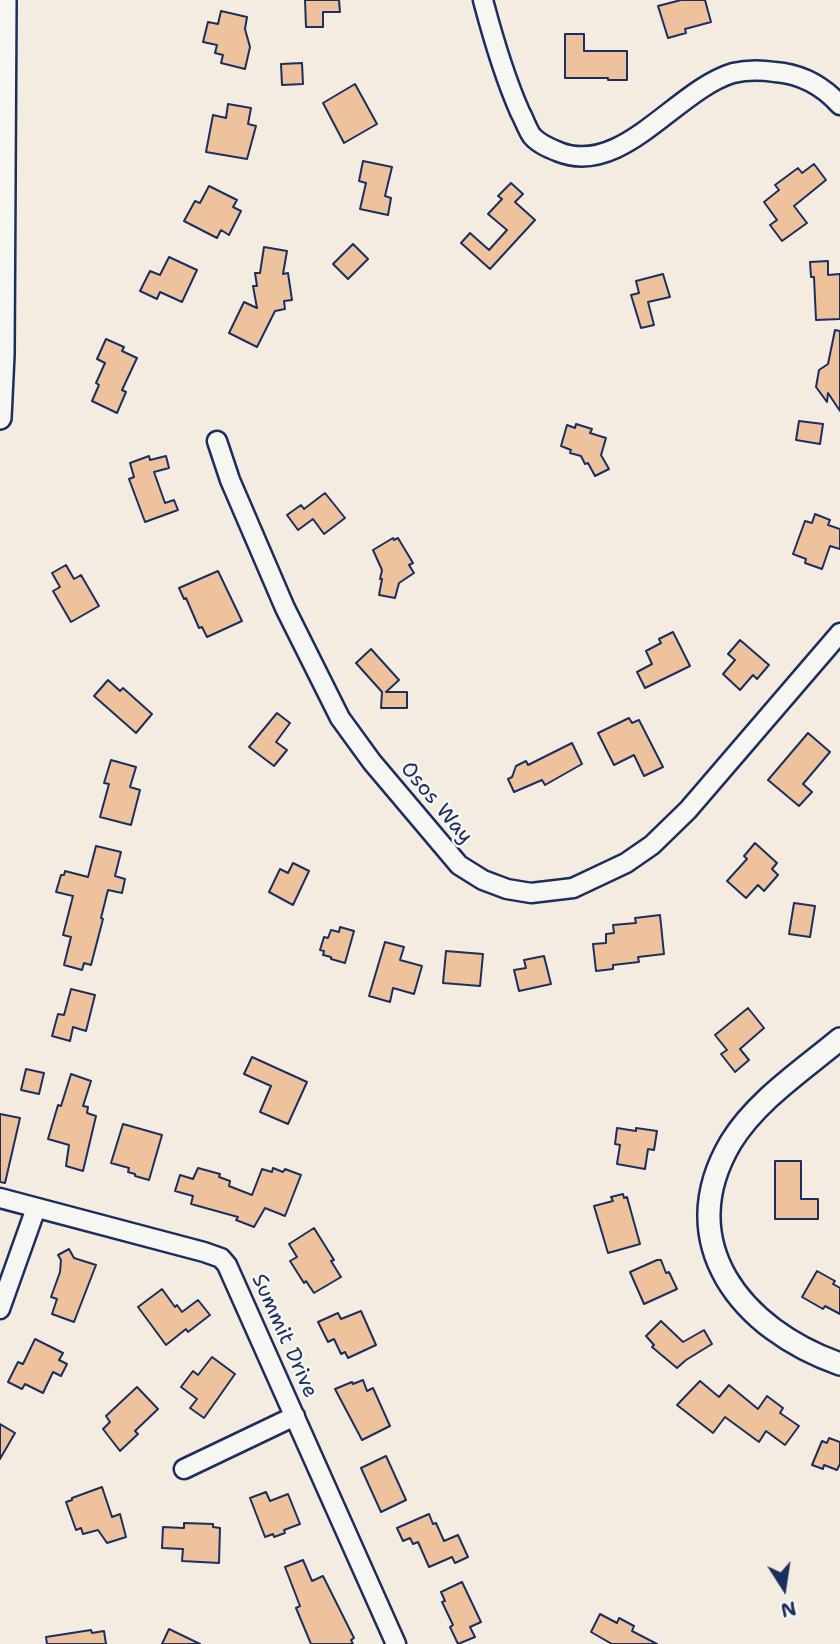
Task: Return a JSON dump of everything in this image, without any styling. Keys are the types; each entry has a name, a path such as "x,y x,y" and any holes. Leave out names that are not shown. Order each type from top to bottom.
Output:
{"street":[{"path":"0,418 3,355 5,0"},
{"path":"483,0 496,48 531,135 545,147 565,155 588,156 615,150 645,131 687,97 733,73 763,70 784,72 826,90 840,105"},
{"name":"Osos Way","path":"217,441 230,480 281,597 340,718 372,762 459,864 483,880 507,889 531,893 573,888 626,863 652,845 688,810 840,633"},
{"path":"840,1039 752,1115 732,1141 713,1179 709,1195 709,1222 715,1253 725,1279 734,1293 762,1320 793,1342 840,1364"},
{"name":"Summit Drive","path":"0,1198 221,1258 228,1265 396,1644"},
{"path":"0,1309 36,1208"},
{"path":"184,1469 295,1416"}],"building":[{"path":"305,0 339,0 340,12 323,12 323,27 306,27"},
{"path":"681,0 705,0 711,22 685,29 686,33 668,38 658,6"},
{"path":"221,11 247,17 245,29 250,47 245,69 221,63 223,55 215,53 217,45 203,42 208,22 218,24"},
{"path":"565,34 584,34 584,51 627,51 627,80 565,78"},
{"path":"302,63 303,84 282,85 281,64"},
{"path":"355,84 377,124 344,143 323,103"},
{"path":"228,104 251,108 248,124 256,126 247,159 206,152 213,115 226,118"},
{"path":"363,161 392,167 385,196 391,198 388,215 360,209 366,183 359,181"},
{"path":"814,164 826,180 794,206 807,223 782,241 770,225 777,220 764,202 779,190 775,185 798,168 802,173"},
{"path":"511,183 523,194 515,202 535,220 490,269 461,243 470,233 489,250 507,230 488,214 502,199 498,196"},
{"path":"209,186 237,200 233,207 241,211 229,235 221,230 217,238 184,221 195,201 200,203"},
{"path":"353,244 368,259 348,279 333,264"},
{"path":"264,247 287,251 283,274 288,273 292,300 284,301 285,309 275,311 257,347 229,333 244,302 257,308 253,286 257,286 255,273 260,273"},
{"path":"169,257 197,270 182,302 160,292 157,299 140,291 150,271 160,275"},
{"path":"828,261 828,275 840,274 840,319 816,320 814,277 811,277 810,262"},
{"path":"663,274 670,297 648,302 654,325 641,328 631,295 639,293 636,281"},
{"path":"835,330 840,331 840,411 828,393 827,402 816,387 819,370 828,364"},
{"path":"106,339 124,347 122,351 137,358 122,390 126,392 117,413 92,401 105,363 97,359"},
{"path":"799,421 823,424 820,444 796,440"},
{"path":"576,424 592,429 590,433 606,438 601,455 609,469 595,476 581,456 570,453 571,450 561,446 567,425 575,428"},
{"path":"149,456 150,460 166,456 169,468 154,472 165,503 174,500 178,510 145,522 129,479 134,477 130,463"},
{"path":"325,493 345,518 324,534 313,519 298,530 287,515 301,505 304,509"},
{"path":"815,514 830,520 828,525 840,529 840,549 830,546 822,569 805,563 806,559 793,554 805,521 812,523"},
{"path":"393,538 398,538 413,563 409,565 414,573 399,583 395,598 379,595 382,570 373,550"},
{"path":"66,565 74,579 81,575 99,606 71,622 53,591 60,587 52,573"},
{"path":"218,571 242,621 207,637 202,627 199,628 179,588"},
{"path":"673,632 690,666 645,688 637,672 652,664 646,651 661,643 659,639"},
{"path":"740,640 769,665 757,679 753,675 740,690 723,674 735,660 728,654"},
{"path":"371,649 399,680 386,692 407,692 407,708 381,708 382,692 356,663"},
{"path":"108,680 120,691 123,688 152,714 136,733 94,696"},
{"path":"277,713 290,723 276,742 287,750 274,766 249,747"},
{"path":"629,718 632,723 639,720 663,767 644,776 634,755 614,765 598,733"},
{"path":"808,733 830,752 803,784 812,792 799,806 768,780"},
{"path":"572,743 582,764 545,785 542,780 514,792 508,779 512,777 516,766 526,761 528,765"},
{"path":"111,760 136,767 130,787 140,790 131,825 100,817 109,784 104,783"},
{"path":"755,843 777,863 772,869 778,875 764,891 758,885 746,898 727,881 747,859 744,856"},
{"path":"96,846 121,852 115,876 125,879 122,893 108,890 91,965 84,963 82,970 64,965 71,937 63,935 73,896 56,892 61,875 64,875 65,871 88,877"},
{"path":"293,863 309,871 293,905 269,892 280,869 288,873"},
{"path":"794,903 815,906 810,937 789,934"},
{"path":"660,915 664,954 638,957 639,962 613,965 613,969 596,971 593,944 606,943 606,934 614,933 613,925 636,923 635,918"},
{"path":"340,927 354,931 345,963 323,955 324,951 320,950 324,937 328,938 331,930 339,932"},
{"path":"385,942 404,947 400,960 422,966 414,994 393,988 390,1002 369,996"},
{"path":"446,951 483,954 480,986 443,983"},
{"path":"544,956 551,984 519,991 514,970 526,968 524,960"},
{"path":"71,989 95,995 86,1031 73,1027 70,1041 52,1036 58,1014 64,1015"},
{"path":"748,1008 764,1028 740,1049 749,1060 735,1072 721,1054 727,1050 715,1035"},
{"path":"252,1057 307,1082 288,1124 260,1112 271,1086 244,1074"},
{"path":"26,1069 44,1073 39,1094 21,1090"},
{"path":"71,1074 91,1081 83,1106 88,1107 87,1113 96,1116 83,1171 66,1166 69,1145 48,1139"},
{"path":"0,1114 20,1118 5,1183 0,1182"},
{"path":"123,1124 162,1135 149,1180 128,1172 129,1168 111,1163"},
{"path":"617,1128 657,1131 654,1150 648,1149 645,1169 617,1164 620,1145 615,1144"},
{"path":"775,1161 801,1161 801,1199 818,1199 818,1219 775,1219"},
{"path":"198,1168 220,1174 219,1177 230,1181 229,1186 252,1195 262,1169 272,1172 273,1168 283,1172 285,1169 301,1175 285,1216 265,1208 254,1227 236,1220 238,1217 191,1204 193,1196 175,1191 180,1175 193,1179"},
{"path":"623,1194 624,1198 627,1197 640,1244 608,1253 594,1206 613,1201 611,1197"},
{"path":"314,1228 341,1277 314,1293 290,1261 297,1257 289,1244"},
{"path":"69,1249 74,1258 96,1265 74,1322 52,1314 57,1299 51,1297 60,1272 61,1260 58,1255"},
{"path":"661,1260 677,1289 644,1304 630,1272"},
{"path":"817,1271 835,1281 833,1284 840,1288 840,1314 825,1306 823,1309 802,1297"},
{"path":"162,1289 182,1312 198,1300 210,1315 166,1345 138,1307"},
{"path":"361,1311 376,1345 348,1358 345,1352 341,1354 334,1339 328,1342 318,1322 338,1313 341,1319"},
{"path":"661,1321 683,1342 704,1330 712,1344 677,1368 652,1347 654,1345 646,1336"},
{"path":"35,1339 63,1353 59,1360 67,1364 61,1376 53,1372 43,1393 25,1384 22,1389 8,1382 18,1362 23,1364"},
{"path":"212,1357 235,1374 204,1418 190,1408 197,1399 181,1387 193,1371 198,1375"},
{"path":"363,1380 367,1391 373,1388 390,1426 362,1440 335,1389"},
{"path":"700,1381 719,1397 729,1385 758,1409 767,1396 783,1408 780,1413 799,1426 785,1445 766,1431 759,1442 725,1417 713,1433 677,1405"},
{"path":"137,1387 158,1409 135,1431 138,1434 120,1451 103,1429 110,1422 106,1416"},
{"path":"0,1424 15,1433 0,1459"},
{"path":"829,1438 840,1442 840,1464 837,1470 824,1465 823,1469 812,1465 822,1441 827,1443"},
{"path":"386,1456 406,1500 381,1512 361,1468"},
{"path":"102,1487 112,1517 120,1514 126,1537 107,1543 98,1530 83,1534 81,1528 76,1530 66,1502"},
{"path":"266,1492 270,1501 288,1494 300,1524 284,1530 285,1533 265,1537 250,1498"},
{"path":"429,1514 444,1541 458,1535 468,1557 455,1563 452,1557 429,1567 418,1542 413,1544 410,1538 403,1541 397,1528"},
{"path":"184,1523 213,1524 213,1527 220,1528 219,1563 182,1561 183,1549 162,1548 163,1527 184,1528"},
{"path":"303,1560 312,1581 323,1576 354,1638 351,1640 353,1644 311,1644 296,1608 300,1606 285,1567"},
{"path":"462,1582 481,1622 470,1627 475,1637 458,1644 450,1627 453,1625 442,1602 445,1601 441,1592"},
{"path":"600,1614 617,1623 619,1618 634,1626 632,1631 657,1644 612,1644 591,1632"},
{"path":"169,1629 200,1644 162,1644"},
{"path":"91,1630 92,1633 104,1631 106,1644 47,1644 46,1637"}]}
